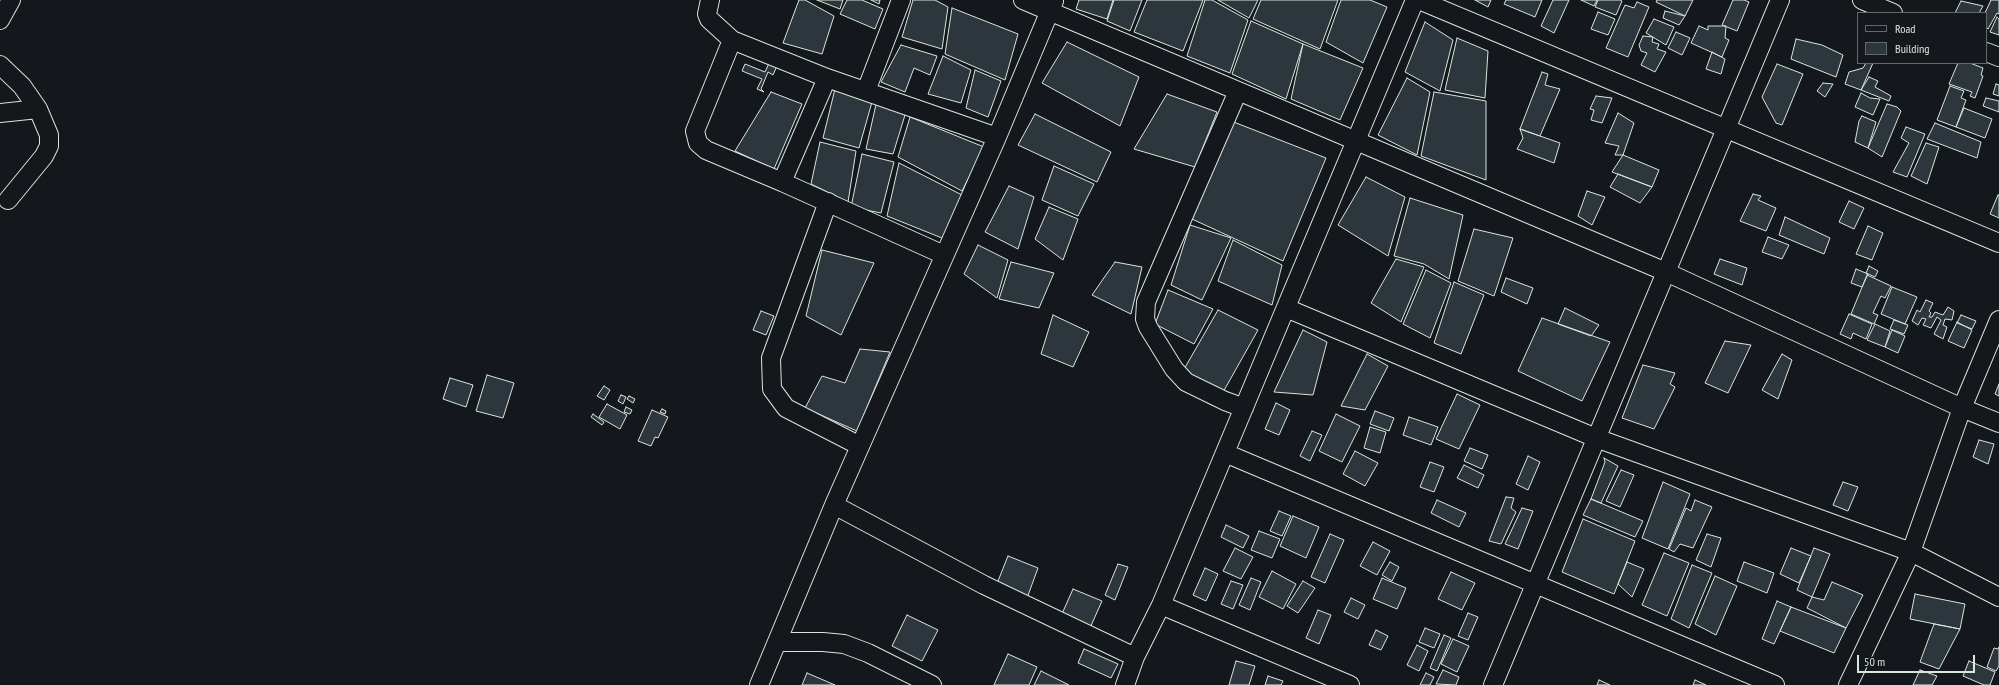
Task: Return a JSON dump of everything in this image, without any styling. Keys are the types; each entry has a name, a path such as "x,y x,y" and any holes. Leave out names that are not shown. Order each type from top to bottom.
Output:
{"street":[{"path":"0,20 11,0"},
{"path":"710,0 707,14 709,19 732,40 828,78 997,137"},
{"path":"866,91 901,0"},
{"path":"1023,0 1052,6 1238,91 1666,272 1999,424"},
{"path":"1125,685 1135,657 1162,605 1415,0"},
{"path":"1419,0 1999,243"},
{"path":"1493,685 1780,0"},
{"path":"1862,0 1892,12"},
{"path":"759,685 834,505 997,137 1052,6"},
{"path":"732,40 695,130 698,143 706,150 828,202 944,255"},
{"path":"1987,52 1999,57"},
{"path":"2,68 22,86 38,109 49,135 49,146 44,156 8,200"},
{"path":"782,182 828,78"},
{"path":"1238,91 1146,302 1145,319 1148,327 1174,369 1186,382 1225,401 1244,408"},
{"path":"0,112 38,109"},
{"path":"828,202 771,358 772,389 786,408 860,446"},
{"path":"1286,308 1596,438 1911,552 1999,597"},
{"path":"1848,685 1911,552 1962,408 1999,320"},
{"path":"1225,453 1775,685"},
{"path":"834,505 984,585 1135,657"},
{"path":"1162,605 1350,685"},
{"path":"777,642 823,642 844,644 868,653 932,685"}],"building":[{"path":"799,0 805,0 834,16 822,54 783,43"},
{"path":"817,0 843,0 840,9"},
{"path":"847,0 862,0 883,9 875,29 840,14"},
{"path":"871,0 880,0 879,4"},
{"path":"913,0 935,0 948,7 942,49 902,37"},
{"path":"1079,0 1113,0 1107,19 1076,9"},
{"path":"1114,0 1142,0 1130,31 1107,21"},
{"path":"1147,0 1203,0 1183,51 1134,32"},
{"path":"1205,0 1212,0 1248,20 1230,73 1187,56"},
{"path":"1218,0 1258,0 1249,18"},
{"path":"1261,0 1338,0 1320,49 1253,19"},
{"path":"1341,0 1370,0 1387,7 1363,63 1326,42"},
{"path":"1475,0 1491,0 1488,7"},
{"path":"1506,0 1542,0 1535,17 1504,4"},
{"path":"1553,0 1569,0 1554,33 1541,26"},
{"path":"1581,0 1597,0 1594,6"},
{"path":"1598,0 1622,1 1616,15 1595,7"},
{"path":"1657,0 1693,0 1685,16 1656,2"},
{"path":"1733,0 1744,0 1749,2 1737,31 1722,25"},
{"path":"1991,0 1999,0 1999,14 1997,13 1988,29 1987,12 1985,12"},
{"path":"1961,1 1983,6 1980,12 1956,12"},
{"path":"1637,2 1649,7 1628,57 1606,48 1625,5 1634,8"},
{"path":"952,8 1018,34 1005,80 945,54"},
{"path":"1665,11 1685,16 1679,25 1663,18"},
{"path":"1598,12 1615,19 1608,35 1591,29"},
{"path":"1997,17 1999,19 1999,35 1990,32"},
{"path":"1654,19 1674,27 1666,45 1646,33"},
{"path":"1251,21 1303,44 1286,99 1232,74"},
{"path":"1425,22 1453,40 1440,91 1405,72"},
{"path":"1699,26 1708,30 1708,26 1726,26 1725,38 1729,40 1722,57 1691,43"},
{"path":"1676,32 1690,38 1682,55 1668,48"},
{"path":"1643,36 1653,37 1652,42 1659,44 1657,49 1666,52 1655,72 1641,65 1647,53 1641,51 1639,45"},
{"path":"1457,38 1488,51 1485,98 1445,90"},
{"path":"1796,39 1822,45 1843,55 1836,77 1791,59"},
{"path":"1067,42 1139,77 1120,126 1042,83"},
{"path":"1303,44 1363,68 1340,120 1291,99"},
{"path":"901,45 937,56 930,75 914,68 905,92 881,82"},
{"path":"1712,52 1725,59 1721,74 1706,69"},
{"path":"943,56 971,70 961,103 928,94"},
{"path":"771,59 780,59 773,75 768,72 761,89 764,92 757,89 762,79 742,71 745,64 765,72"},
{"path":"1777,64 1803,74 1782,125 1776,123 1762,97"},
{"path":"1865,64 1873,64 1861,90 1845,84 1849,72 1863,68"},
{"path":"1958,64 1973,64 1983,68 1981,75 1983,76 1975,98 1970,96 1972,92 1949,84"},
{"path":"975,70 1001,81 988,117 966,108"},
{"path":"1542,72 1548,74 1545,85 1560,89 1540,136 1520,129"},
{"path":"1869,77 1878,81 1875,87 1891,96 1889,101 1861,90"},
{"path":"1407,78 1430,92 1417,155 1378,135"},
{"path":"1823,83 1833,84 1825,97 1817,91"},
{"path":"1996,84 1999,85 1999,96 1993,94"},
{"path":"1950,86 1964,91 1961,98 1966,100 1956,127 1937,120"},
{"path":"835,89 872,102 859,148 823,138"},
{"path":"771,92 802,104 774,169 735,151"},
{"path":"1434,92 1486,101 1486,180 1421,156"},
{"path":"1861,93 1870,98 1880,99 1873,115 1855,107"},
{"path":"1167,94 1217,112 1195,167 1134,149"},
{"path":"1596,96 1612,98 1602,123 1591,120 1594,110 1590,109"},
{"path":"1986,98 1999,101 1999,112 1983,106"},
{"path":"877,100 905,115 893,154 866,149"},
{"path":"1887,104 1897,107 1901,111 1882,157 1868,148"},
{"path":"1964,108 1992,119 1985,138 1956,127"},
{"path":"1618,113 1634,123 1623,155 1615,155 1619,146 1605,143"},
{"path":"1035,114 1111,152 1097,182 1018,145"},
{"path":"1862,116 1876,122 1868,148 1855,142 1859,121"},
{"path":"910,117 984,147 962,191 898,157"},
{"path":"1231,121 1326,158 1283,261 1192,219"},
{"path":"1935,123 1981,142 1977,158 1927,139"},
{"path":"1906,127 1925,134 1907,177 1893,172 1909,143 1901,138"},
{"path":"1520,129 1560,143 1554,163 1517,149 1523,138"},
{"path":"820,142 856,151 848,202 811,184"},
{"path":"1926,143 1939,147 1927,184 1911,176"},
{"path":"862,154 894,162 881,213 851,207"},
{"path":"1623,155 1659,170 1652,187 1612,172"},
{"path":"899,163 962,195 947,240 887,216"},
{"path":"1054,166 1094,184 1078,216 1042,200"},
{"path":"1618,174 1652,187 1640,203 1610,187"},
{"path":"1366,177 1405,197 1388,256 1338,225"},
{"path":"1009,186 1034,197 1018,249 985,232"},
{"path":"1587,191 1605,197 1592,225 1578,216"},
{"path":"1753,194 1761,196 1758,200 1776,208 1766,231 1740,221"},
{"path":"1999,195 1999,218 1990,214"},
{"path":"1410,198 1463,215 1449,279 1424,264 1394,256"},
{"path":"1849,201 1864,208 1854,229 1839,222"},
{"path":"1049,207 1078,219 1063,260 1035,239"},
{"path":"1785,217 1830,238 1824,254 1779,235"},
{"path":"1190,225 1231,238 1202,300 1171,285"},
{"path":"1868,226 1883,233 1872,260 1856,254"},
{"path":"1474,229 1513,238 1494,296 1458,281"},
{"path":"1768,237 1789,245 1782,259 1762,252"},
{"path":"1233,240 1282,265 1272,305 1218,281"},
{"path":"978,245 1008,260 997,298 964,274"},
{"path":"822,250 874,263 841,335 806,316"},
{"path":"1396,259 1424,267 1401,322 1371,303"},
{"path":"1720,259 1747,268 1742,285 1714,274"},
{"path":"1011,262 1054,273 1039,308 999,299"},
{"path":"1115,262 1142,267 1131,314 1092,295"},
{"path":"1869,266 1878,271 1875,277 1866,273"},
{"path":"1856,269 1868,274 1862,287 1851,283"},
{"path":"1426,270 1451,283 1430,338 1403,324"},
{"path":"1867,275 1891,286 1885,298 1881,296 1873,313 1878,315 1874,324 1851,314"},
{"path":"1506,278 1533,288 1527,304 1501,292"},
{"path":"1454,282 1484,295 1461,354 1434,343"},
{"path":"1892,287 1917,297 1905,324 1881,314"},
{"path":"1168,290 1213,309 1194,344 1155,324"},
{"path":"1926,300 1933,303 1929,311 1931,313 1929,317 1932,317 1935,312 1943,315 1948,307 1954,311 1952,320 1945,319 1943,325 1947,327 1943,339 1934,334 1941,320 1937,317 1931,328 1923,325 1926,319 1922,318 1918,325 1912,321 1917,310 1920,312"},
{"path":"1565,308 1599,325 1591,336 1558,324"},
{"path":"1218,310 1258,330 1222,394 1183,371"},
{"path":"761,311 774,316 766,335 753,330"},
{"path":"1849,314 1872,324 1866,339 1853,333 1851,339 1840,334"},
{"path":"1053,315 1089,332 1073,367 1041,354"},
{"path":"1961,315 1976,321 1972,329 1957,323"},
{"path":"1542,318 1610,342 1582,401 1518,371"},
{"path":"1894,320 1908,325 1904,334 1890,329"},
{"path":"1957,322 1972,330 1964,348 1948,341"},
{"path":"1875,324 1890,331 1885,347 1867,340"},
{"path":"1303,330 1327,342 1313,395 1274,392"},
{"path":"1892,330 1905,336 1898,353 1885,347"},
{"path":"1725,341 1751,345 1728,393 1705,383"},
{"path":"860,349 890,352 857,431 805,408 822,376 845,383"},
{"path":"1367,354 1388,366 1365,410 1341,406"},
{"path":"1782,354 1792,360 1778,399 1762,390"},
{"path":"1643,365 1675,373 1670,384 1675,387 1654,429 1622,418"},
{"path":"487,375 514,383 503,418 476,411"},
{"path":"450,378 473,385 466,407 443,399"},
{"path":"1999,384 1999,396 1995,394"},
{"path":"604,386 610,390 604,400 597,396"},
{"path":"1457,394 1480,405 1459,449 1436,439"},
{"path":"621,395 626,397 623,404 618,401"},
{"path":"629,396 635,399 633,403 627,399"},
{"path":"1276,403 1290,410 1279,435 1265,429"},
{"path":"607,404 627,415 620,429 599,417"},
{"path":"626,407 632,410 630,414 624,412"},
{"path":"662,409 666,411 665,414 660,412"},
{"path":"652,410 668,417 658,438 655,437 651,446 638,441"},
{"path":"1375,411 1394,418 1389,431 1370,424"},
{"path":"593,414 604,422 602,425 591,417"},
{"path":"1336,414 1360,426 1342,462 1319,451"},
{"path":"1409,417 1438,427 1431,445 1403,435"},
{"path":"1370,427 1386,432 1380,453 1364,448"},
{"path":"1312,431 1322,435 1310,461 1300,456"},
{"path":"1979,440 1994,444 1988,464 1973,457"},
{"path":"1470,448 1488,455 1482,469 1464,461"},
{"path":"1355,451 1378,463 1365,486 1343,474"},
{"path":"1528,456 1540,462 1528,490 1516,484"},
{"path":"1604,458 1618,466 1601,503 1591,499 1605,462"},
{"path":"1430,462 1444,467 1434,492 1420,487"},
{"path":"1464,465 1484,475 1478,488 1457,478"},
{"path":"1621,470 1634,475 1620,507 1606,501"},
{"path":"1663,482 1690,494 1668,549 1642,538"},
{"path":"1843,482 1858,487 1848,511 1833,505"},
{"path":"1506,497 1514,498 1511,508 1516,512 1501,544 1489,541"},
{"path":"1591,499 1643,521 1635,537 1583,515"},
{"path":"1437,500 1466,513 1459,527 1431,513"},
{"path":"1695,500 1712,507 1693,548 1680,544 1674,552 1669,549 1686,508 1691,511"},
{"path":"1522,508 1533,511 1518,549 1505,544"},
{"path":"1279,511 1291,516 1282,536 1270,531"},
{"path":"1293,516 1319,527 1306,558 1280,546"},
{"path":"1583,519 1635,541 1614,594 1562,572"},
{"path":"1226,525 1249,536 1243,548 1221,537"},
{"path":"1259,531 1280,539 1272,558 1251,550"},
{"path":"1330,534 1344,540 1325,583 1311,577"},
{"path":"1707,534 1721,538 1711,567 1696,560"},
{"path":"1373,542 1390,551 1377,575 1360,566"},
{"path":"1235,548 1253,557 1241,579 1223,571"},
{"path":"1791,548 1811,556 1799,583 1780,574"},
{"path":"1814,548 1830,554 1812,597 1797,590"},
{"path":"1664,553 1689,563 1667,616 1642,605"},
{"path":"1008,556 1038,568 1027,598 996,586"},
{"path":"1390,562 1399,567 1392,581 1382,575"},
{"path":"1627,562 1644,569 1632,597 1618,584"},
{"path":"1744,562 1774,573 1767,593 1737,581"},
{"path":"1118,564 1128,567 1115,600 1105,595"},
{"path":"1692,565 1712,573 1689,628 1671,619"},
{"path":"1205,568 1218,574 1206,601 1193,595"},
{"path":"1272,571 1296,584 1283,609 1259,597"},
{"path":"1451,572 1475,583 1462,610 1438,599"},
{"path":"1715,576 1737,586 1716,635 1695,624"},
{"path":"1251,578 1261,582 1250,610 1239,605"},
{"path":"1382,578 1406,588 1397,609 1373,599"},
{"path":"1231,581 1243,585 1233,609 1221,604"},
{"path":"1303,581 1315,588 1298,613 1287,606"},
{"path":"1832,582 1863,595 1846,628 1807,608 1812,597 1824,600"},
{"path":"1073,589 1102,601 1090,628 1061,616"},
{"path":"1915,594 1965,604 1960,629 1910,619"},
{"path":"1351,598 1365,605 1358,619 1344,612"},
{"path":"1777,601 1791,607 1774,644 1762,639"},
{"path":"1791,607 1846,628 1834,653 1780,631"},
{"path":"1318,610 1331,615 1319,644 1306,638"},
{"path":"1468,613 1478,617 1468,640 1458,636"},
{"path":"907,615 938,630 922,661 892,646"},
{"path":"1934,624 1960,629 1939,669 1920,662"},
{"path":"1425,628 1440,634 1434,648 1419,642"},
{"path":"1376,630 1388,636 1381,650 1369,645"},
{"path":"1444,635 1451,638 1437,671 1430,668"},
{"path":"1453,639 1469,646 1457,672 1441,664"},
{"path":"1417,645 1428,651 1419,671 1407,665"},
{"path":"1999,647 1999,666 1996,671 1987,667 1994,648 1998,649"},
{"path":"1084,649 1118,664 1111,678 1078,663"},
{"path":"1008,654 1037,667 1029,685 994,685"},
{"path":"1236,661 1255,666 1249,685 1229,685"},
{"path":"1969,661 1995,672 1990,685 1984,685 1963,676"},
{"path":"1443,670 1459,677 1456,685 1436,684"},
{"path":"1920,670 1937,676 1932,685 1913,685"},
{"path":"1041,671 1069,685 1034,685"},
{"path":"807,673 835,685 802,685"},
{"path":"1426,673 1434,677 1430,685 1420,685"},
{"path":"1268,676 1283,681 1281,685 1265,685"},
{"path":"1599,680 1610,685 1597,685"},
{"path":"1695,680 1706,685 1693,685"}]}
